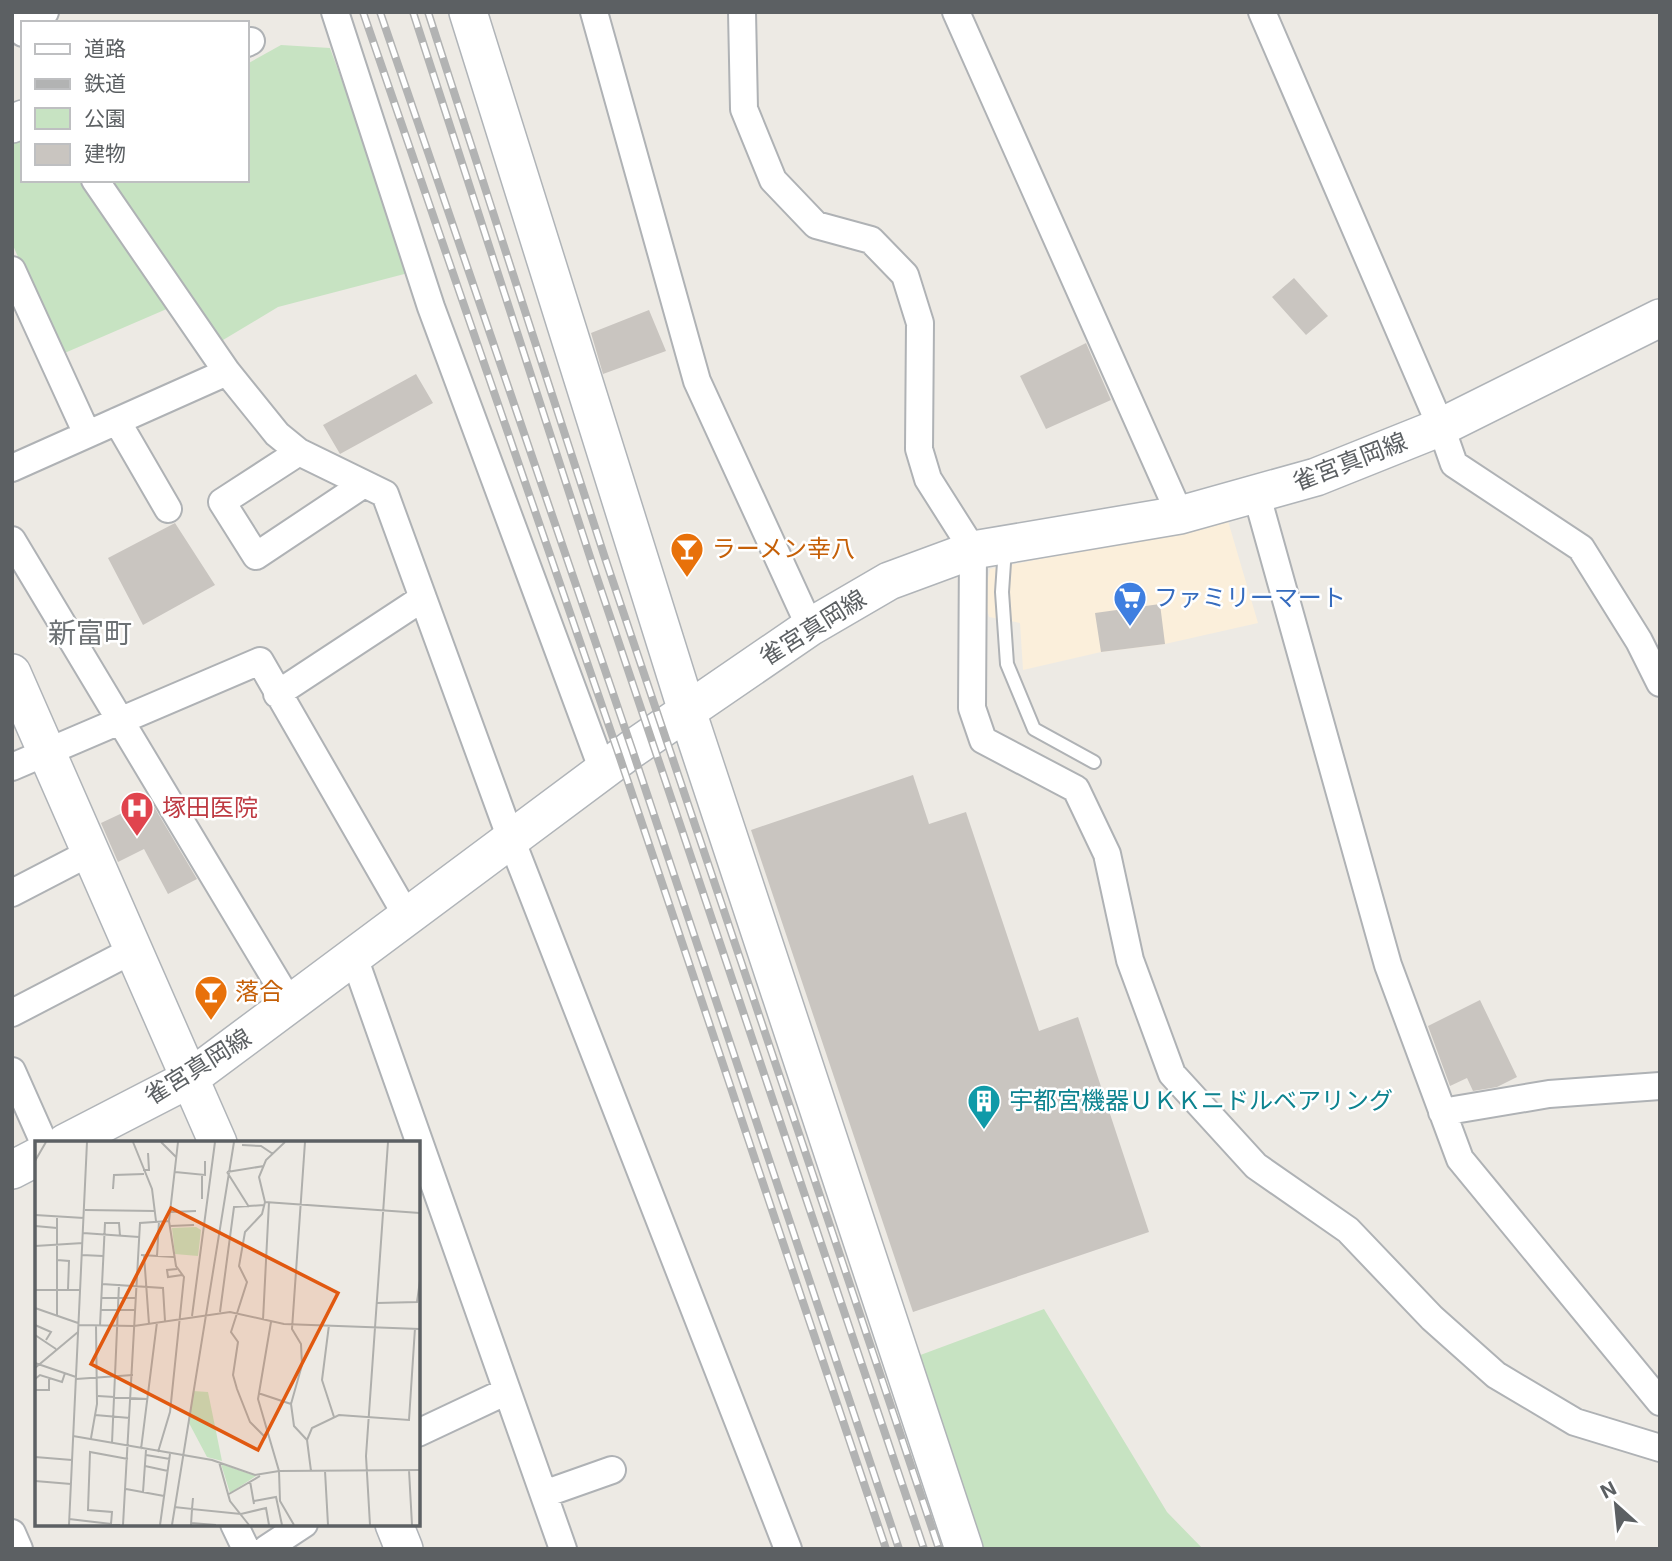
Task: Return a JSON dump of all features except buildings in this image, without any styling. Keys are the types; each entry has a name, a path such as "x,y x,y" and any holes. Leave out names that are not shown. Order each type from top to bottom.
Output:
{"street":[{"path":"27,21 45,12"},
{"path":"335,12 431,307 603,771"},
{"path":"468,12 687,710 964,1549"},
{"path":"594,12 697,381 810,627"},
{"path":"742,12 744,109 773,180 816,225 870,240 905,275 920,323 919,449 928,479 989,547 972,708 983,740 1076,789 1107,854 1130,960 1171,1074 1256,1166 1348,1230 1432,1318 1496,1375 1575,1422 1660,1448"},
{"path":"956,12 1180,514"},
{"path":"1262,12 1441,427 1454,464 1581,548 1639,641 1660,683"},
{"path":"96,182 227,372 277,434 299,452 385,494 511,839 788,1549"},
{"path":"12,270 87,434"},
{"name":"雀宮真岡線","path":"69,1141 189,1079 687,710 810,627 889,581 989,547 1180,514 1256,496 1316,477 1441,427 1660,318"},
{"path":"12,468 227,372"},
{"path":"117,421 168,509"},
{"path":"299,452 222,502 257,556 364,484"},
{"path":"1256,496 1388,965 1460,1159 1660,1402"},
{"path":"12,540 291,1005"},
{"path":"277,694 423,598"},
{"path":"12,767 260,661 408,918"},
{"path":"12,673 217,1141"},
{"path":"12,893 91,852"},
{"path":"12,1013 133,950"},
{"path":"354,957 419,1141"},
{"path":"12,1071 43,1141"},
{"path":"1442,1112 1549,1094 1660,1086"},
{"path":"420,1144 563,1549"},
{"path":"12,1170 35,1158"},
{"path":"420,1432 507,1391"},
{"path":"544,1494 612,1470"},
{"path":"235,1526 246,1549"},
{"path":"266,1549 301,1526"},
{"path":"395,1526 404,1549"},
{"path":"12,1533 19,1549"}],"lane":[{"path":"989,547 1002,592 1007,664 1034,729 1094,762"}],"shaded area":[{"path":"1228,521 1258,623 1165,644 1101,652 1023,670 1020,623 989,617 984,598 990,569"}],"green space":[{"path":"281,45 330,48 412,272 278,307 218,343 108,182 248,182 248,63"},
{"path":"21,138 21,182 81,182 169,308 60,355 12,243 12,142"},
{"path":"1044,1309 1167,1512 1203,1549 984,1549 915,1357"}],"railway":[{"path":"363,12 620,758 886,1549"},
{"path":"380,12 632,749 899,1549"},
{"path":"413,12 592,563 924,1549"},
{"path":"428,12 605,558 939,1549"}],"place":[{"name":"ラーメン幸八","path":"687,579"},
{"name":"ファミリーマート","path":"1130,628"},
{"name":"塚田医院","path":"137,838"},
{"name":"落合","path":"211,1022"},
{"name":"宇都宮機器ＵＫＫニドルベアリング","path":"984,1131"}],"district":[{"name":"新富町","path":"90,633"}]}
